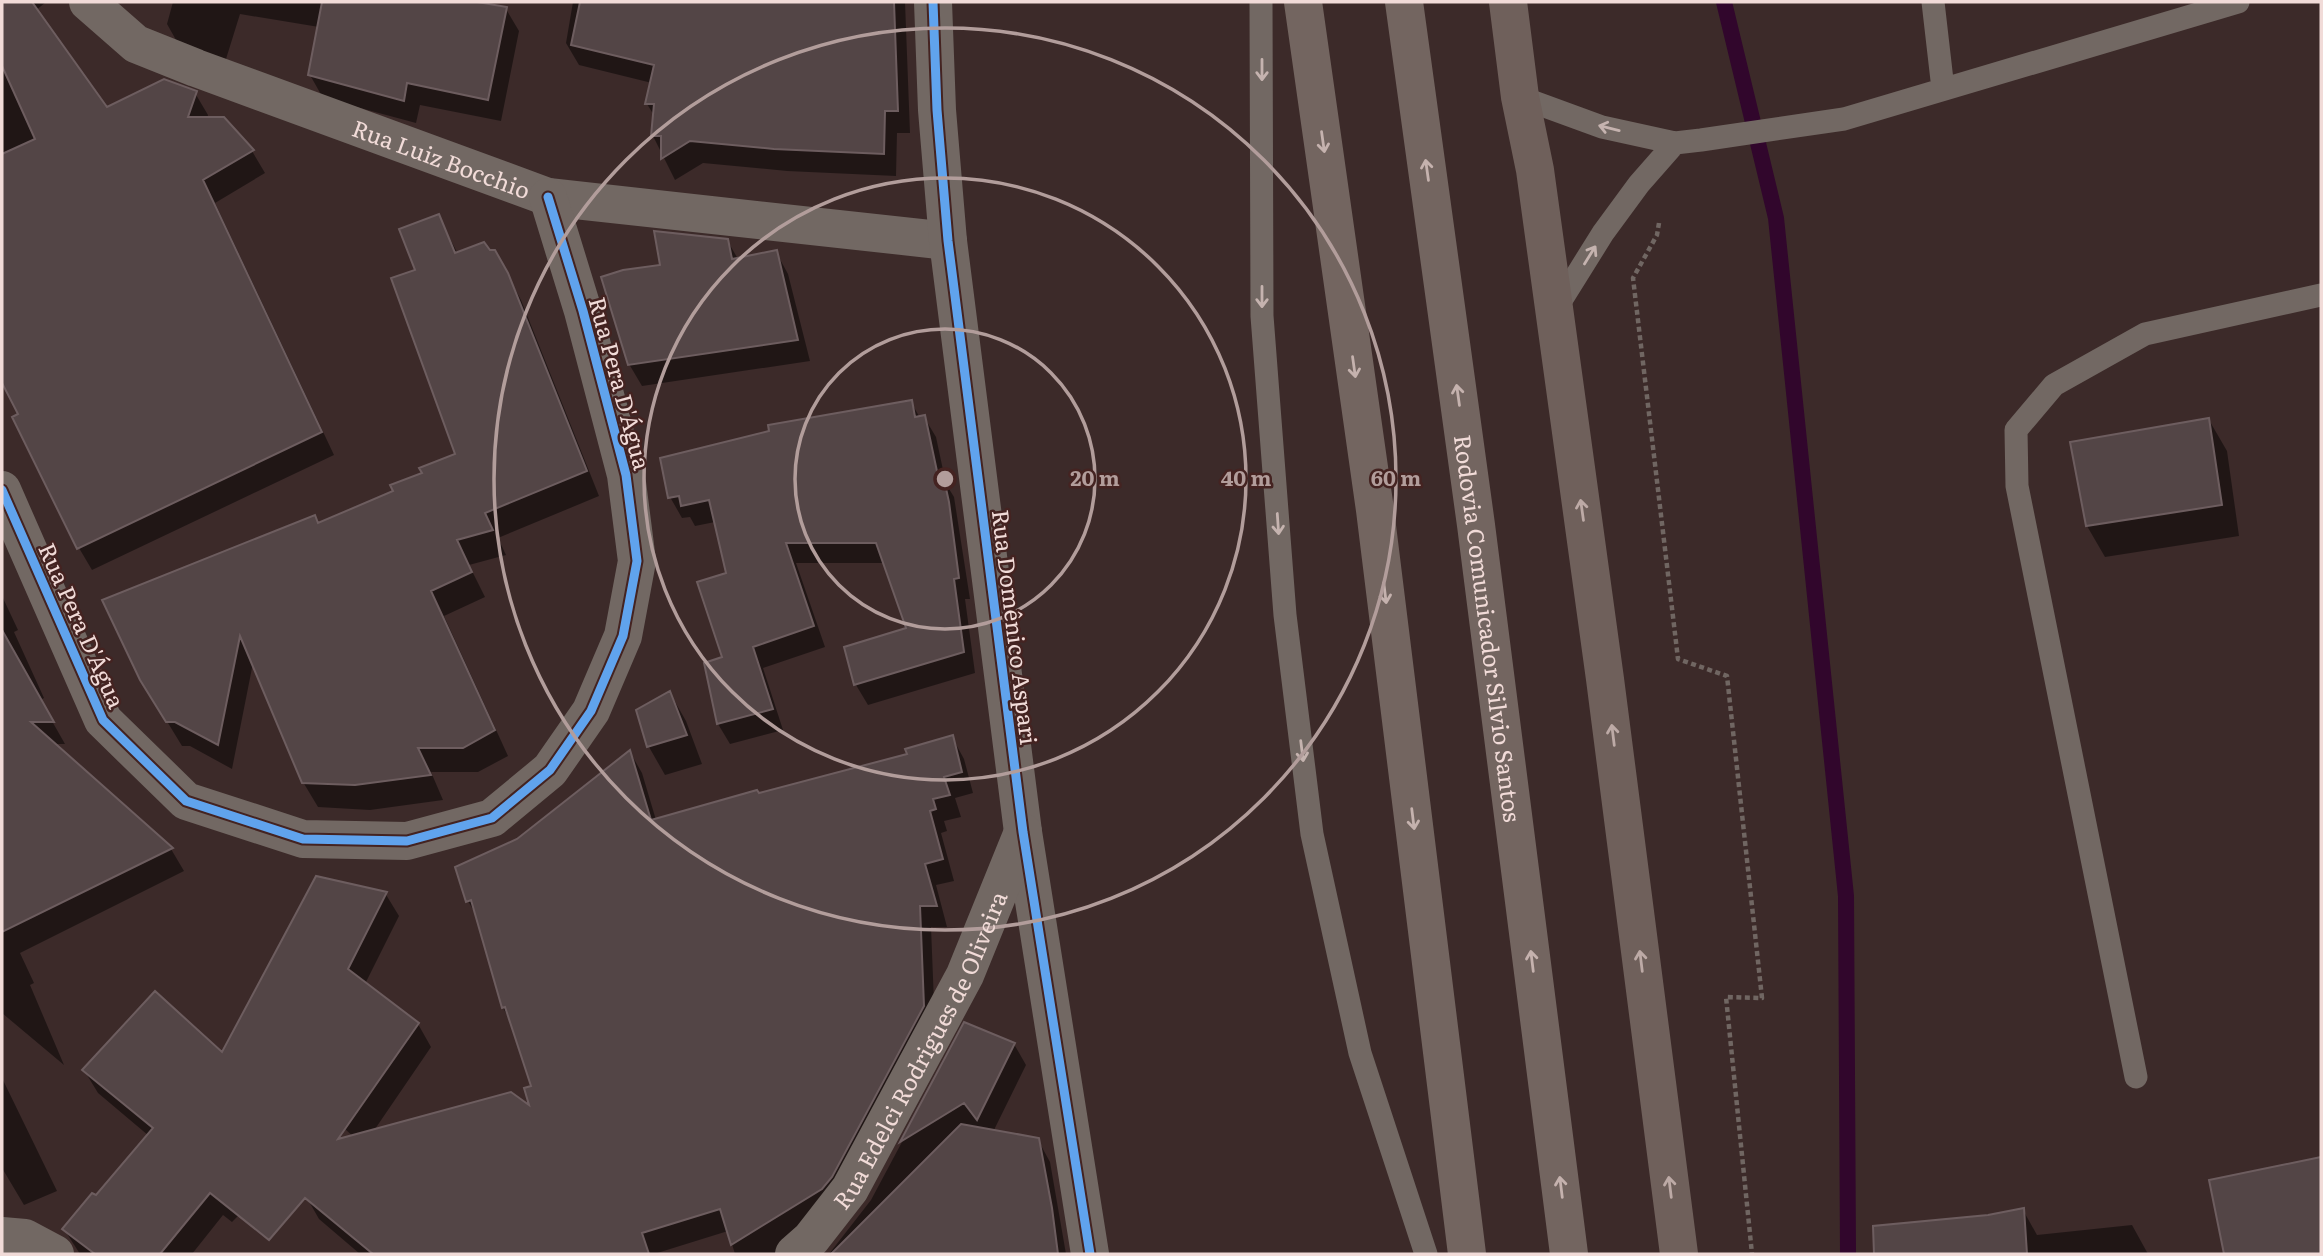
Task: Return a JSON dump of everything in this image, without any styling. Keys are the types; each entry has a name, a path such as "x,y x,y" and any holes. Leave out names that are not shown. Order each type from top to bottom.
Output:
{"highway":[{"path":"1303,2 1375,510 1467,1254"},
{"name":"Rodovia Comunicador Silvio Santos","path":"1404,2 1476,525 1569,1254"}],"main road":[{"path":"1508,2 1520,97 1535,170 1605,679 1679,1254"}],"street":[{"name":"Rua Luiz Bocchio","path":"88,2 136,44 548,197 948,241"},
{"name":"Rua Domênico Aspari","path":"933,2 937,110 948,241 1023,832 1090,1254"},
{"name":"Rua Pera D'Água","path":"2,489 103,720 186,801 303,839 407,841 492,818 550,770 592,711 623,636 637,561 626,475 583,311 548,197"},
{"name":"Rua Edelci Rodrigues de Oliveira","path":"794,1254 811,1239 850,1189 965,975 1023,832"},
{"path":"2,1236 25,1238 55,1254"}],"lane":[{"path":"1261,2 1262,316 1285,615 1311,820 1360,1054 1426,1254"},
{"path":"1933,2 1943,89"},
{"path":"1520,97 1602,127 1675,143 1701,141 1844,119 2238,2"},
{"path":"1554,313 1603,233 1639,184 1675,143"},
{"path":"2136,1077 2017,486 2016,430 2054,385 2145,334 2321,295"}],"path":[{"path":"1659,222 1657,235 1633,278 1678,659 1727,676 1762,998 1726,997 1752,1254"}],"building":[{"path":"2,2 32,2 107,107 164,79 197,91 188,117 224,117 254,150 203,180 322,432 77,549 12,417 18,414 2,383 2,154 35,139 2,66"},
{"path":"322,2 477,2 507,7 488,100 407,83 404,101 308,75"},
{"path":"580,2 894,2 898,111 885,111 884,154 774,149 690,141 661,159 661,136 651,136 654,104 645,104 654,65 571,45"},
{"path":"439,214 455,253 484,242 490,250 495,250 508,273 587,471 485,513 493,530 457,540 472,572 431,591 495,730 463,748 418,748 431,775 355,785 302,783 240,636 218,745 175,722 166,722 140,680 102,600 315,515 318,523 393,491 390,485 422,473 419,468 455,454 391,278 415,270 399,229"},
{"path":"654,231 728,239 732,259 777,250 798,340 628,365 601,277 623,270 660,265"},
{"path":"912,400 915,417 925,415 938,476 943,475 949,502 959,578 954,579 964,652 854,685 844,647 906,628 876,543 786,543 814,626 753,647 773,709 717,724 704,663 722,657 697,582 726,573 709,500 681,506 679,496 668,498 660,458 769,431 768,425"},
{"path":"2209,418 2222,505 2086,526 2070,442"},
{"path":"2,630 54,722 31,722 173,848 2,932"},
{"path":"670,691 687,735 647,747 636,710"},
{"path":"953,735 962,772 944,777 950,795 933,799 936,809 930,811 943,859 925,864 937,906 920,906 924,1006 832,1177 822,1189 731,1245 720,1209 642,1233 649,1254 373,1254 305,1198 269,1240 210,1193 160,1254 95,1254 62,1229 92,1193 96,1195 153,1128 82,1070 155,991 222,1052 316,876 387,892 348,969 419,1023 338,1139 511,1092 529,1105 524,1088 531,1086 505,1007 502,1008 471,900 466,902 455,867 517,839 630,750 651,820 757,790 759,793 907,754 905,749"},
{"path":"964,1022 1015,1043 977,1120 964,1103 900,1142"},
{"path":"961,1124 1039,1138 1058,1254 831,1254"},
{"path":"2321,1157 2321,1254 2224,1254 2209,1180"},
{"path":"2024,1208 2027,1254 1874,1254 1873,1226 1988,1215"}],"waterway":[{"path":"1724,2 1776,218 1846,896 1848,1254"}],"cycle path":[{"path":"933,2 937,110 948,241 1023,832 1090,1254"},
{"path":"2,490 103,720 186,801 303,839 407,841 492,818 550,770 591,711 623,636 637,561 626,475 583,311 548,197"}]}
